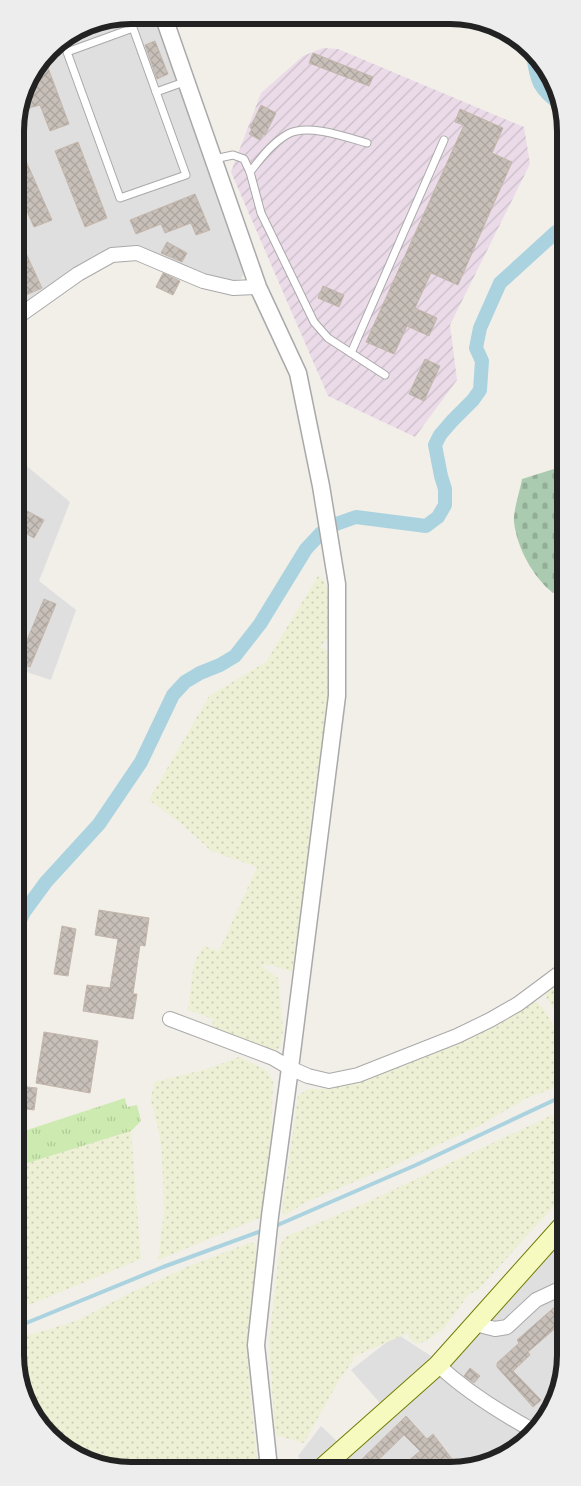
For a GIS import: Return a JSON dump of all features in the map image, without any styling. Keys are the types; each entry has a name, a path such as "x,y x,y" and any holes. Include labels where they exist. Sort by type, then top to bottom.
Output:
{"main road":[{"path":"329,1462 438,1364 557,1231"}],"street":[{"path":"166,24 258,287 298,373 337,584 337,696 270,1216 256,1345 268,1462"},
{"path":"24,312 78,274 112,255 137,253 203,281 232,288 258,287"},
{"path":"170,1019 273,1058 290,1068 329,1081 358,1075 457,1036 518,1004 557,975"},
{"path":"475,1324 495,1329 507,1327 536,1300 557,1290"},
{"path":"438,1364 458,1383 488,1405 529,1428"}],"lane":[{"path":"133,28 156,92 186,174 120,198 67,52 133,28"},
{"path":"156,92 187,81"},
{"path":"250,172 270,147 289,133 302,130 324,132 367,143"},
{"path":"351,353 444,140"},
{"path":"214,159 233,155 244,159 250,172 261,213 314,322 328,338 385,375"}],"shaded area":[{"path":"157,24 246,268 241,279 221,283 111,252 24,308 24,123 27,103 35,83 46,65 60,50 77,38 96,29 110,26"},
{"path":"323,48 338,49 524,127 530,164 450,325 457,380 415,437 328,396 231,172 261,93 303,56"},
{"path":"24,464 70,502 39,581 76,610 51,680 24,671"},
{"path":"557,1242 557,1363 555,1376 552,1390 543,1409 521,1436 498,1451 478,1459 464,1461 302,1462 298,1456 321,1426 340,1444 380,1403 351,1370 397,1334 448,1367"}],"green space":[{"path":"557,468 557,593 553,593 539,579 522,552 514,517 522,479"},
{"path":"318,576 324,581 331,599 331,634 320,647 332,653 325,725 311,817 307,872 292,972 272,965 260,965 278,978 283,1030 280,1047 269,1051 212,1028 213,1019 188,1010 194,963 203,946 219,951 257,867 211,851 182,824 149,800 209,696 266,662"},
{"path":"557,979 557,1015 544,993"},
{"path":"535,1001 543,1008 557,1032 557,1087 527,1098 477,1127 392,1166 304,1203 285,1216 282,1210 298,1096 308,1089 329,1089 341,1085 442,1047 505,1020 526,1004"},
{"path":"239,1057 266,1070 273,1082 271,1135 262,1217 158,1260 164,1211 162,1154 151,1101 154,1082 207,1069"},
{"path":"125,1098 127,1107 137,1105 141,1121 131,1131 24,1164 24,1131"},
{"path":"557,1113 557,1203 477,1291 469,1294 445,1327 427,1341 416,1344 409,1338 408,1333 353,1357 354,1359 338,1382 304,1443 275,1435 269,1341 280,1246 285,1237 365,1203"},
{"path":"131,1131 141,1259 24,1307 24,1164"},
{"path":"249,1243 253,1243 256,1246 257,1254 249,1322 248,1349 249,1384 257,1462 117,1461 103,1459 77,1448 55,1431 38,1409 27,1383 24,1337 76,1321 132,1292 189,1266"}],"building":[{"path":"155,41 168,74 157,79 145,45"},
{"path":"313,53 373,77 369,86 309,63"},
{"path":"47,64 69,124 50,131 40,105 26,109 35,83"},
{"path":"261,105 276,113 265,135 263,134 260,140 249,134"},
{"path":"460,109 503,128 492,153 512,162 458,285 431,273 415,308 437,318 429,336 407,326 394,354 366,342 464,125 455,122"},
{"path":"78,142 107,218 85,227 55,151"},
{"path":"24,156 52,220 34,227 24,205"},
{"path":"195,194 210,230 196,235 191,223 165,233 161,224 136,234 130,220"},
{"path":"167,242 187,253 182,262 161,253"},
{"path":"24,251 42,288 26,295 24,290"},
{"path":"163,273 180,281 173,295 156,287"},
{"path":"323,286 344,295 339,307 318,298"},
{"path":"425,359 440,366 424,401 409,394"},
{"path":"24,509 44,520 34,538 24,532"},
{"path":"44,599 56,604 30,667 24,665 24,648"},
{"path":"99,910 149,918 145,946 140,945 133,994 137,994 133,1019 83,1011 87,985 110,988 118,939 95,935"},
{"path":"62,926 76,929 68,976 54,974"},
{"path":"44,1032 98,1041 90,1093 36,1083"},
{"path":"24,1087 37,1088 34,1110 24,1109"},
{"path":"557,1305 557,1327 528,1352 530,1355 513,1371 541,1400 533,1407 497,1367 497,1363 519,1343 517,1340"},
{"path":"470,1368 480,1376 474,1383 464,1376"},
{"path":"406,1416 427,1439 433,1434 452,1459 448,1462 407,1462 420,1451 404,1435 376,1462 359,1462"}],"waterway":[{"path":"535,65 540,84 552,98"},
{"path":"24,912 46,882 99,824 141,762 173,695 185,682 235,656 260,624 306,549 321,533 336,524 356,517 426,526 438,517 445,505 445,489 435,445 440,435 480,390 482,361 476,348 480,328 500,283 557,231"},
{"path":"273,1227 416,1165 557,1099"},
{"path":"24,1324 163,1267 264,1230"}]}
